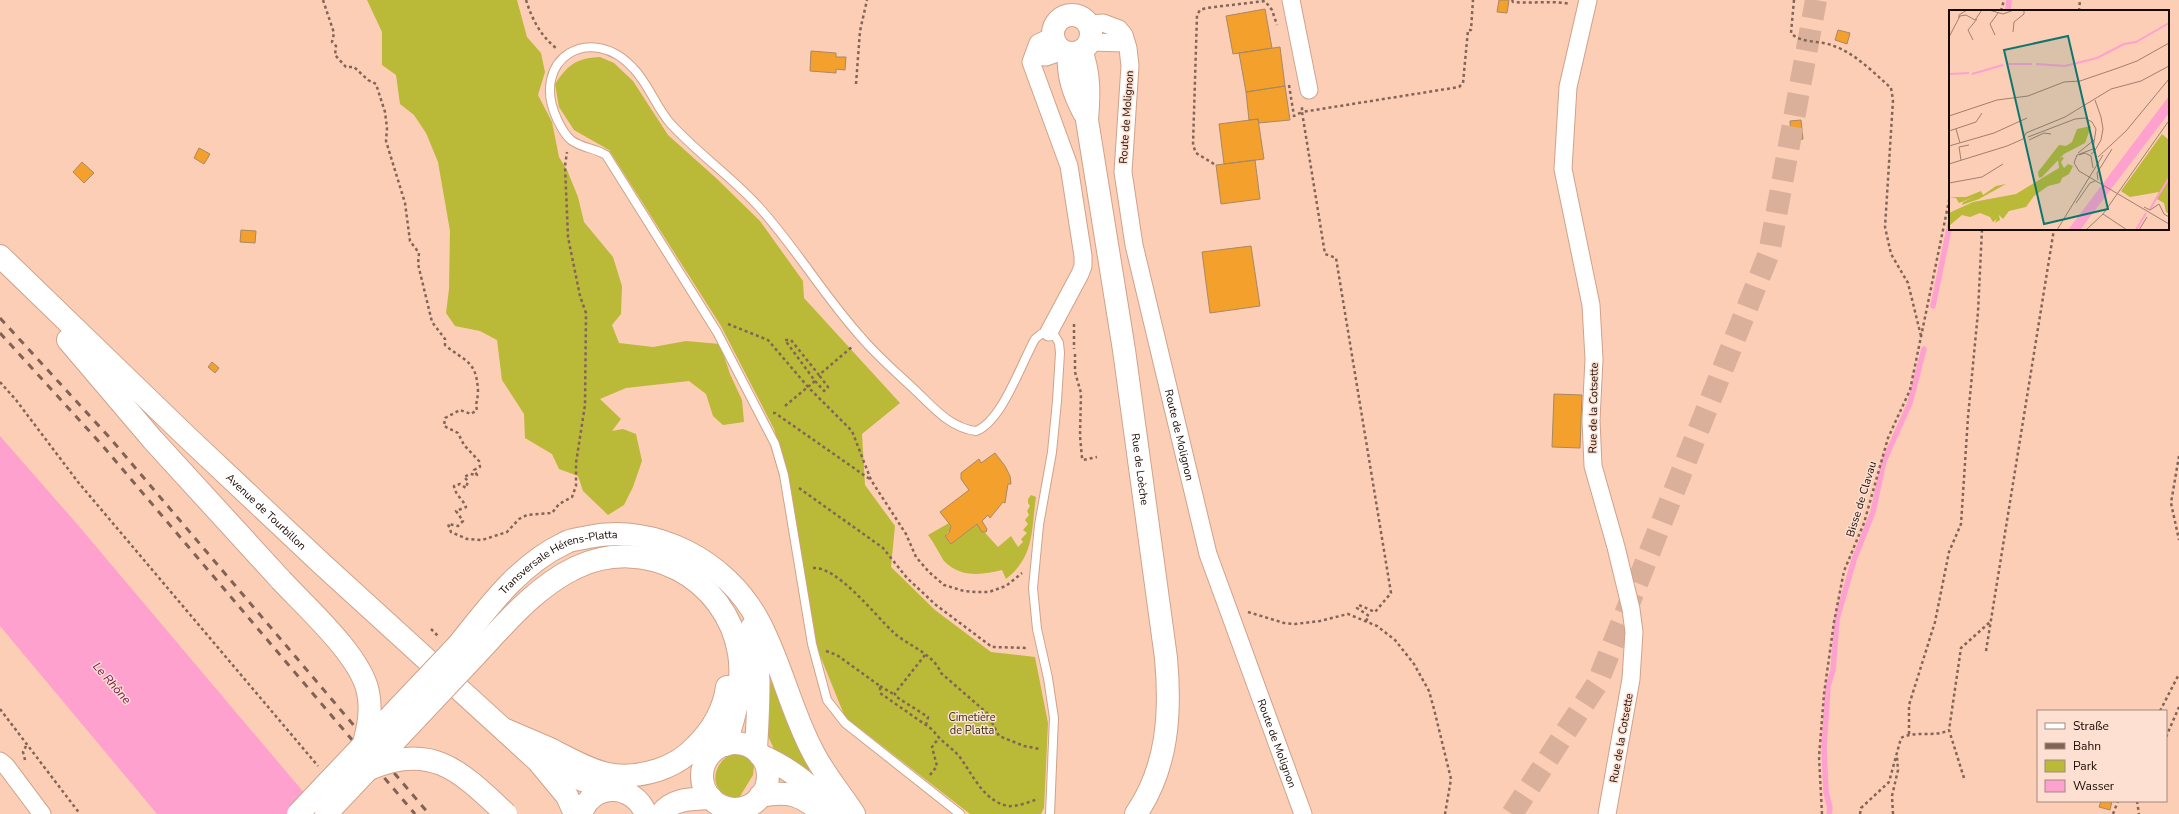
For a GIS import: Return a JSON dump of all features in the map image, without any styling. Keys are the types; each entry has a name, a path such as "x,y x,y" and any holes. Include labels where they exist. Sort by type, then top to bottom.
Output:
{"main road":[{"name":"Rue de Loèche","path":"1072,29 1086,65 1089,95 1088,120 1135,430 1169,689 1165,746 1159,768 1136,814"},
{"name":"Avenue de Tourbillon","path":"0,256 202,452 500,728 538,761 567,796 576,814"},
{"path":"0,260 153,440 336,640 361,671 368,692 370,706 369,724 363,747"},
{"name":"Transversale Hérens-Platta","path":"326,814 369,769 466,651 494,601 528,565 566,542 603,534 641,535 668,542 709,566 733,587 745,601 759,667 760,690 758,752"},
{"name":"Transversale Hérens-Platta","path":"298,814 363,747 466,651 513,616 542,588 576,568 612,557 642,558 666,564 684,571 699,582 724,610 730,622 736,642 740,667 736,711 725,745"},
{"path":"500,728 549,749 582,767 610,774 624,776 652,772 684,757 712,728 724,703 727,690 729,656 726,639 708,592"},
{"path":"745,601 758,620 814,754 854,814"},
{"path":"581,814 584,806 592,797 600,792 618,790 665,780 707,759 714,750 725,745 738,743 781,764 801,778 839,814"},
{"path":"757,804 766,788 768,773 758,752"},
{"path":"369,769 391,760 404,758 425,759 441,763 467,778 506,814"},
{"path":"707,759 703,779 705,789 716,805"},
{"name":"Avenue de Tourbillon","path":"538,761 582,780 618,790 640,801 657,814"},
{"path":"657,814 669,805 678,801 737,808 757,804 778,793 792,794 808,801 824,814"}],"street":[{"path":"1291,0 1309,90"},
{"name":"Rue de la Cotsette","path":"1587,4 1568,87 1563,169 1591,305 1594,359 1591,432 1593,466 1616,547 1631,609 1634,640 1625,716 1607,814"},
{"path":"1049,332 1080,274 1083,266 1083,256 1069,166 1032,69 1031,62 1038,43 1072,29"},
{"name":"Route de Molignon","path":"1072,29 1126,43 1130,56 1122,172 1134,245 1208,554 1303,814"},
{"path":"0,761 6,766 42,814"}],"lane":[{"path":"960,814 845,723 828,700 814,652 786,488 775,444 705,314 606,155 596,149 578,144 570,139 564,132 552,108 549,94 552,73 557,64 574,52 585,47 598,47 609,50 627,62 636,71 671,123 741,188 764,213 860,337 929,404 954,425 976,431 990,422 1035,339 1041,334 1049,332 1057,339 1060,353 1058,401 1035,563 1034,608 1053,702 1054,751 1050,814"}],"path":[{"path":"323,0 334,33 332,42 336,46 335,55 346,67 354,67 368,80 376,84 380,95 387,128 386,141 400,182 410,241 419,253 418,264 432,322 445,339 445,345 472,365 477,378 478,393 475,404 477,410 471,414 460,410 452,413 445,418 444,426 458,433 464,445 478,461 480,467 474,470 477,475 470,474 464,478 468,481 466,488 460,484 454,486 455,492 464,502 466,507 456,512 463,521 458,526 448,524 451,532 467,539 482,540 507,532 518,519 523,517 552,513 559,504 572,497 576,486 576,463 585,405 586,313 580,296 568,237 564,166 570,139"},
{"path":"526,0 536,26 547,41 559,50 574,52"},
{"path":"856,84 860,32 866,0"},
{"path":"1214,164 1196,153 1193,146 1197,15 1200,10 1206,8 1265,0 1272,10 1279,32"},
{"path":"1288,77 1292,114 1294,116 1302,112 1459,87 1463,83 1468,30 1471,30 1473,0"},
{"path":"1512,0 1513,2 1523,3 1537,0 1587,4"},
{"path":"1794,0 1791,33 1796,38 1834,45 1850,54 1891,88 1893,100 1884,227 1891,254 1908,283 1921,339"},
{"path":"2001,10 2004,0"},
{"path":"2079,10 2080,0"},
{"path":"1309,90 1302,103 1302,112 1325,254 1336,258 1391,593 1375,612 1359,605 1357,608 1369,616 1366,621"},
{"name":"Bisse de Clavau","path":"1822,814 1819,757 1824,694 1834,622 1844,571 1864,523 1888,438 1910,390 1949,201"},
{"path":"1909,734 1909,705 1935,622 1949,552 1961,524 1968,417 1978,312 1982,230"},
{"path":"1986,651 2054,230"},
{"path":"705,314 768,340 808,386 852,431 871,480 899,523 916,557 944,585 964,591 989,592 1006,586 1035,563"},
{"path":"1059,314 1070,318 1074,322 1075,372 1082,394 1080,436 1082,458 1083,460 1097,457"},
{"path":"786,339 791,340 818,375 828,387 824,391 814,381 786,344 786,339"},
{"path":"818,375 854,345"},
{"path":"785,406 814,381"},
{"path":"0,382 16,400 78,482 204,628 323,772"},
{"path":"761,418 775,413 871,480"},
{"path":"2179,456 2171,503 2179,540"},
{"path":"786,488 795,485 883,548 907,578 936,605 992,647 1042,648"},
{"path":"799,570 817,568 828,572 861,597 894,632 937,664 941,673 987,713 999,736 1024,746 1054,751"},
{"path":"1227,605 1284,623 1308,624 1348,614 1366,621 1388,634 1406,652 1429,691 1451,779 1445,814"},
{"path":"1964,778 1949,730 1961,648 1990,622"},
{"path":"814,652 825,650 837,655 928,718 926,725"},
{"path":"895,694 925,655"},
{"path":"2161,710 2179,674"},
{"path":"880,686 880,692 933,730 938,739 950,746 968,768 974,781 997,800 1008,806 1039,798 1050,798"},
{"path":"2167,739 2179,707"},
{"path":"0,709 80,814"},
{"path":"1860,814 1861,808 1889,782 1901,738 1909,734 1941,734 1949,730"},
{"path":"2167,735 2170,730"},
{"path":"937,766 932,747 938,739"},
{"path":"1893,814 1892,796 1898,770 1897,754"},
{"path":"2114,814 2118,802"},
{"path":"2137,802 2139,814"}],"green space":[{"path":"367,0 517,0 527,37 541,53 545,72 538,95 552,122 559,157 567,170 578,197 584,222 613,257 622,286 621,314 612,325 619,343 653,347 686,341 720,344 730,374 742,400 744,422 723,425 713,416 706,394 689,381 626,388 600,399 621,419 612,431 623,429 636,434 642,461 633,487 624,505 608,515 583,491 578,476 559,469 552,454 525,438 524,414 502,380 497,340 480,331 455,326 446,313 449,289 450,231 438,162 426,133 414,115 400,104 396,75 382,65 382,32"},
{"name":"Cimetière de Platta","path":"600,57 614,63 633,81 668,135 716,178 760,221 803,281 804,298 900,403 862,434 865,485 895,526 891,567 935,610 991,652 1035,657 1048,723 1044,808 1041,814 970,814 845,717 817,648 789,478 774,429 721,326 609,150 574,130 559,107 555,84 564,72 579,61"},
{"path":"1031,495 1036,497 1030,542 1022,561 1006,579 1002,570 972,574 957,570 944,561 928,535 949,523 951,529 945,536 951,544 977,524 998,547 1011,536 1018,547 1023,542 1021,539 1027,533 1023,530 1028,524 1025,520 1029,515 1027,511 1030,506 1028,499"},
{"path":"771,674 811,769 807,772 774,749 767,734"},
{"path":"733,753 745,756 754,765 753,775 739,798 729,796 722,792 717,786 715,780 719,765 725,758"}],"water":[{"name":"Le Rhône","path":"0,436 77,524 322,814 157,814 0,626"}],"building":[{"path":"1499,0 1509,0 1507,13 1497,12"},
{"path":"1265,9 1272,48 1233,54 1226,16"},
{"path":"1838,30 1850,33 1847,44 1835,40"},
{"path":"1280,47 1285,86 1246,92 1239,53"},
{"path":"811,51 836,53 836,57 846,57 845,70 836,69 836,73 810,71"},
{"path":"1285,86 1290,120 1259,123 1258,119 1249,120 1246,92"},
{"path":"1258,119 1264,159 1224,164 1219,124"},
{"path":"1801,120 1803,139 1791,141 1790,121"},
{"path":"199,148 210,154 204,164 194,158"},
{"path":"1255,160 1260,199 1221,204 1216,165"},
{"path":"82,162 94,173 84,183 73,172"},
{"path":"241,230 256,231 255,243 240,242"},
{"path":"1251,246 1260,306 1210,313 1202,252"},
{"path":"212,362 219,368 215,373 208,367"},
{"path":"1554,394 1582,395 1580,448 1552,447"},
{"path":"995,453 1005,466 1010,476 1011,484 1008,484 1005,503 1003,502 990,518 988,515 982,521 987,529 986,532 982,532 977,524 951,544 945,536 949,533 951,526 940,512 969,490 961,479 961,473 979,459 981,463"},
{"path":"2101,802 2112,802 2110,810 2099,807"}],"waterway":[{"path":"2008,10 2009,0"},
{"path":"1933,306 1949,229"},
{"path":"1829,814 1830,808 1826,792 1824,748 1828,686 1833,670 1837,619 1854,560 1873,512 1884,461 1910,403 1924,349"}],"tunnel":[{"path":"1512,814 1597,684 1769,253 1816,0"}],"railway":[{"path":"0,318 110,438 429,814"},
{"path":"0,333 102,445 415,814"}]}
